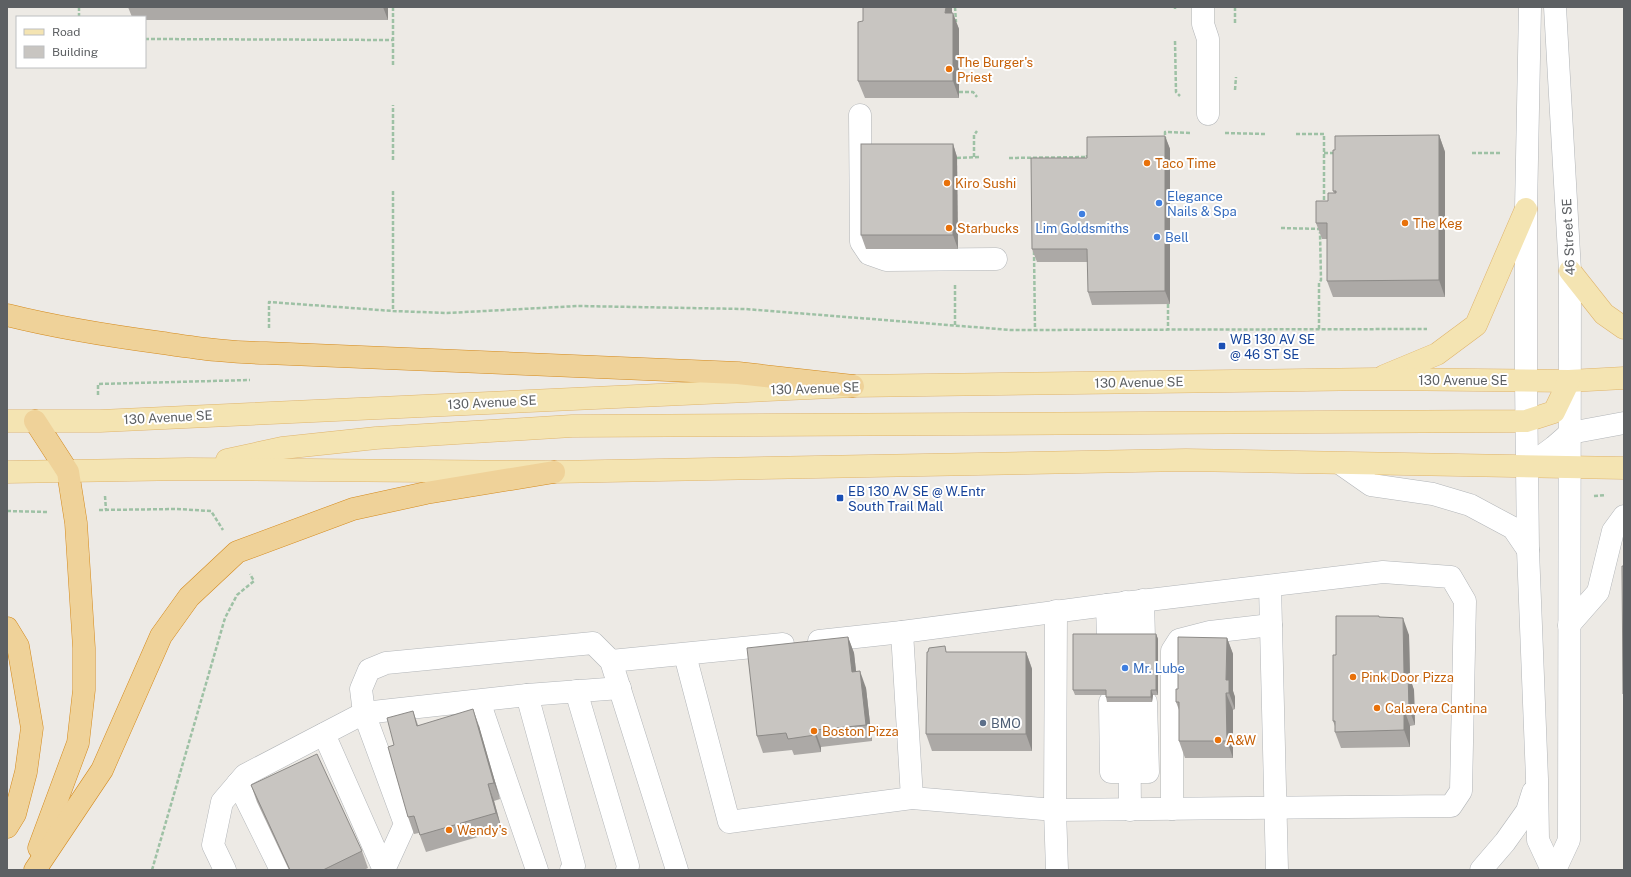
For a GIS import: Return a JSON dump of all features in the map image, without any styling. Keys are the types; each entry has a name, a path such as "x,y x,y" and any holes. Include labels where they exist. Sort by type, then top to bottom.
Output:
{"highway":[{"path":"7,315 75,331 237,353 738,373 853,386"},
{"path":"31,870 78,743 84,690 84,648 76,524 68,472 35,422"},
{"path":"35,870 102,770 161,636 189,597 237,552 353,509 426,493 554,472"},
{"path":"7,628 18,646 32,728 26,772 15,814 7,827"}],"main road":[{"path":"1375,379 1437,354 1476,325 1526,209"},
{"path":"1570,271 1604,314 1624,328"},
{"name":"130 Avenue SE","path":"7,422 100,421 853,386 1375,379 1569,381 1624,378"},
{"path":"188,469 282,448 376,438 572,426 1526,422 1554,412 1569,381"},
{"path":"7,472 188,469 554,472 1186,460 1624,468"}],"street":[{"path":"1204,7 1203,24 1208,38 1208,114"},
{"path":"1530,7 1526,209 1526,422 1528,466 1528,550 1538,840 1554,870"},
{"name":"46 Street SE","path":"1554,870 1569,840 1570,625 1570,271 1555,7"},
{"path":"860,115 861,242 869,254 886,260 996,259"},
{"path":"1528,466 1570,433 1624,423"},
{"path":"1341,464 1371,485 1433,494 1470,505 1513,528 1528,550"},
{"path":"1570,625 1598,592 1613,531 1624,516"},
{"path":"611,661 685,655 902,632 1126,602 1383,572 1450,577 1465,601 1461,790 1451,806 1055,810 912,798 729,822 685,655"},
{"path":"1270,586 1277,870"},
{"path":"1126,602 1126,639 1126,602"},
{"path":"1056,611 1055,810 1057,870"},
{"path":"1172,809 1172,650 1179,640 1204,634 1271,625"},
{"path":"902,632 912,798"},
{"path":"384,870 405,824 364,713 361,688 368,670 386,663 593,643 611,661 677,870"},
{"path":"225,870 213,845 222,802 245,775 364,713 576,691 620,688"},
{"path":"576,691 628,866 627,870"},
{"path":"527,696 574,866 571,870"},
{"path":"479,701 537,870"},
{"path":"1128,702 1130,810"},
{"path":"324,734 384,870"},
{"path":"1481,870 1505,842 1527,811 1537,779"},
{"path":"238,783 281,870"}],"path":[{"path":"393,7 393,67"},
{"path":"955,7 956,29"},
{"path":"1235,7 1235,24"},
{"path":"146,40 393,40"},
{"path":"1175,41 1176,92 1180,96"},
{"path":"959,92 973,92 977,97"},
{"path":"393,105 393,160"},
{"path":"1165,144 1165,132 1180,130 1192,133"},
{"path":"974,157 974,135 977,131"},
{"path":"1223,133 1265,134"},
{"path":"1296,134 1324,134 1324,210"},
{"path":"1324,153 1342,153"},
{"path":"1472,153 1503,153"},
{"path":"1009,158 1087,157 1087,154 1091,154"},
{"path":"956,156 980,157"},
{"path":"1032,157 1032,165"},
{"path":"393,191 393,311"},
{"path":"1281,228 1325,229"},
{"path":"1319,329 1319,283 1321,280 1320,229"},
{"path":"1034,244 1035,330"},
{"path":"955,282 955,325"},
{"path":"268,330 270,302 393,311 447,312 578,306 738,309 1011,330 1430,329"},
{"path":"1168,304 1168,330"},
{"path":"98,397 98,384 256,380"},
{"path":"105,495 106,510"},
{"path":"1592,496 1606,495"},
{"path":"97,510 212,510 225,534"},
{"path":"7,512 52,512"},
{"path":"152,870 225,618 237,595 254,581"}],"building":[{"path":"863,7 946,7 945,13 953,13 953,81 858,81 858,22 863,21"},
{"path":"1439,135 1439,280 1327,281 1327,223 1316,223 1316,201 1328,201 1328,193 1336,193 1336,191 1333,191 1333,150 1335,150 1335,136"},
{"path":"1165,136 1165,291 1088,292 1087,249 1032,249 1031,158 1087,158 1087,137"},
{"path":"861,144 953,144 953,235 861,235"},
{"path":"1622,566 1624,566 1624,694 1623,694"},
{"name":"Calavera Cantina","path":"1336,616 1379,616 1403,618 1404,673 1408,673 1409,709 1404,709 1404,730 1335,732 1335,721 1333,721 1333,655 1336,655"},
{"path":"1073,634 1156,634 1156,690 1151,690 1151,697 1106,697 1106,690 1073,690"},
{"path":"848,637 852,672 860,671 866,725 815,730 815,735 788,739 786,733 757,736 747,648"},
{"path":"1178,637 1227,638 1226,680 1229,680 1229,693 1226,693 1227,741 1179,741 1179,702 1176,702 1176,689 1178,689"},
{"path":"945,646 946,652 1026,652 1026,734 926,734 927,652 929,648"},
{"path":"473,709 494,783 488,784 496,813 420,835 414,816 408,817 388,747 394,745 387,718 413,711 417,726"},
{"path":"317,754 362,851 323,870 290,870 251,785"}],"place":[{"name":"The Burger's Priest","path":"949,69"},
{"name":"Taco Time","path":"1147,163"},
{"name":"Kiro Sushi","path":"947,183"},
{"name":"Elegance Nails & Spa","path":"1159,203"},
{"name":"Lim Goldsmiths","path":"1082,214"},
{"name":"The Keg","path":"1405,223"},
{"name":"Starbucks","path":"949,228"},
{"name":"Bell","path":"1157,237"},
{"name":"WB 130 AV SE @ 46 ST SE","path":"1222,346"},
{"name":"EB 130 AV SE @ W.Entr South Trail Mall","path":"840,498"},
{"name":"Mr. Lube","path":"1125,668"},
{"name":"Pink Door Pizza","path":"1353,677"},
{"name":"Calavera Cantina","path":"1377,708"},
{"name":"BMO","path":"983,723"},
{"name":"Boston Pizza","path":"814,731"},
{"name":"A&W","path":"1218,740"},
{"name":"Wendy's","path":"449,830"}]}
